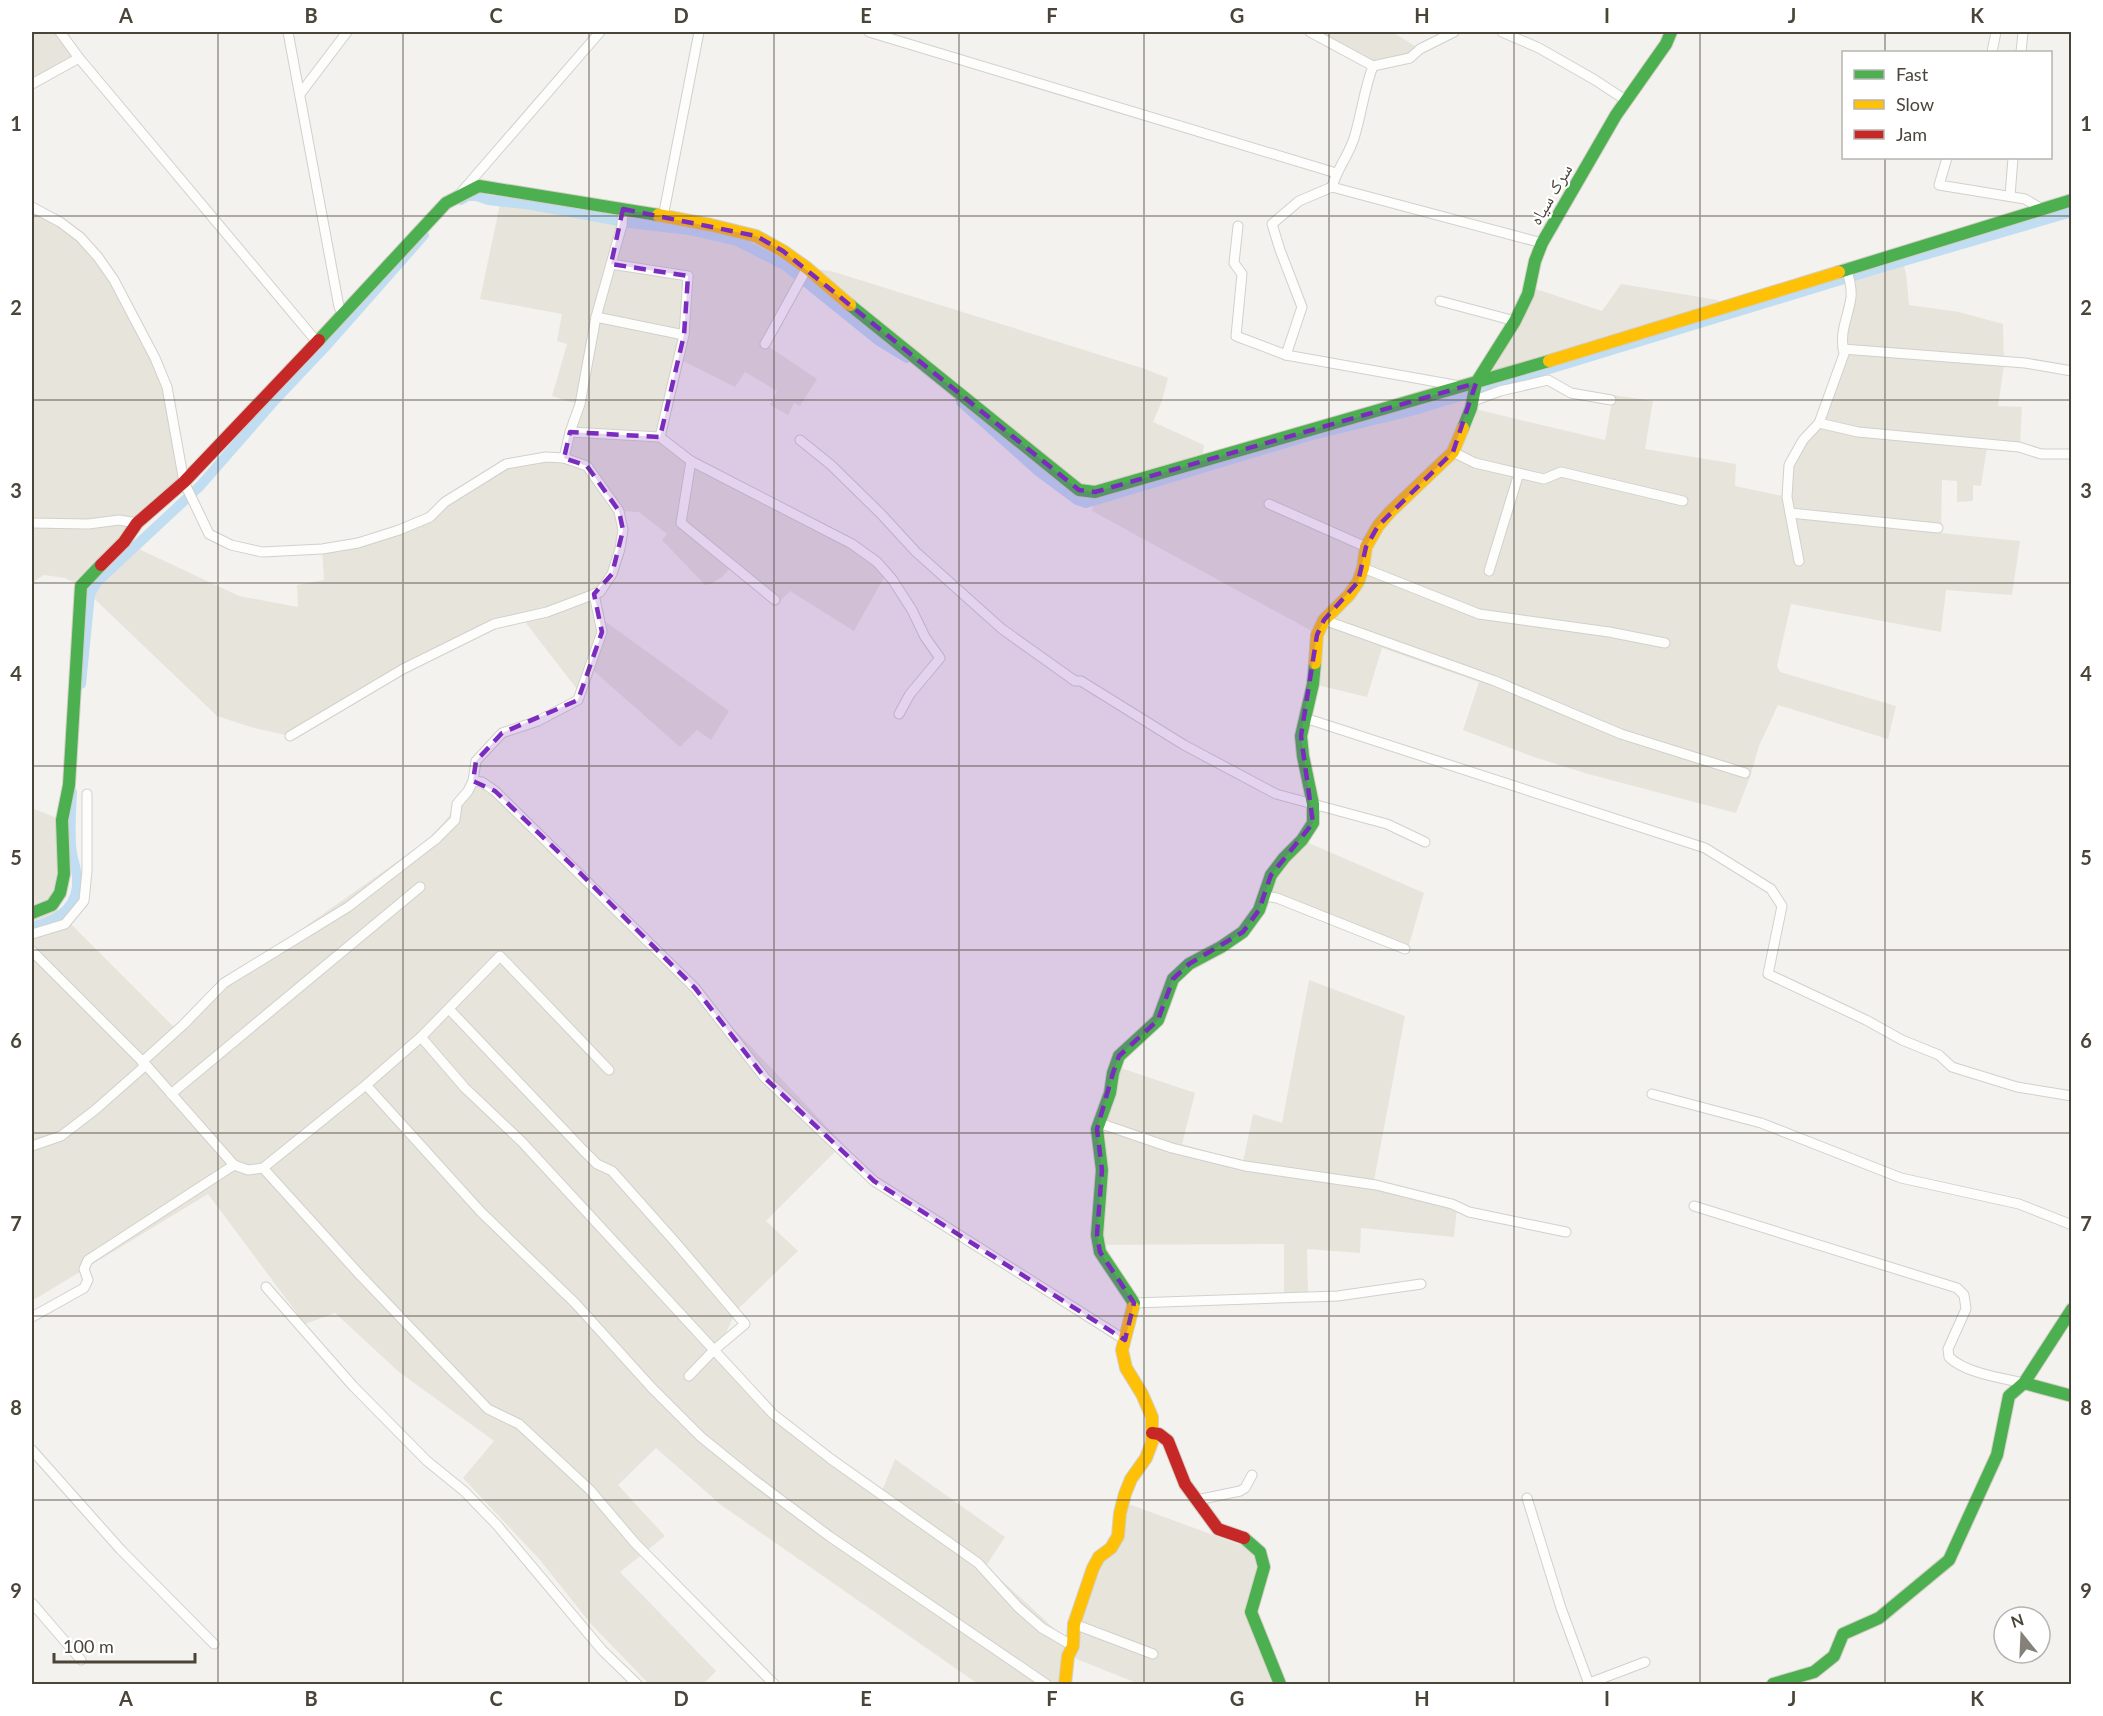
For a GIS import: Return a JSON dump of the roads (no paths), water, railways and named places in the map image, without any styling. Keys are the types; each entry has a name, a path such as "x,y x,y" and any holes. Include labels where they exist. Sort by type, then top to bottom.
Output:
{"street":[{"path":"60,32 79,58 317,342"},
{"path":"288,32 339,307 343,313"},
{"path":"300,94 346,32"},
{"path":"458,196 600,32"},
{"path":"663,217 699,32"},
{"path":"869,32 1336,173"},
{"path":"1310,32 1373,66 1410,58 1420,49 1450,33"},
{"path":"1502,32 1539,48 1627,101"},
{"name":"سرک سیاه","path":"1453,452 1472,391 1515,321 1528,294 1535,261 1542,243 1579,182 1593,153 1666,44 1671,32"},
{"path":"1992,51 1996,32"},
{"path":"2021,51 2023,32"},
{"path":"32,84 79,58"},
{"path":"1332,187 1336,173 1350,150 1364,89 1373,66"},
{"path":"1947,159 1939,185 2025,199 2042,209"},
{"path":"2010,196 2013,159"},
{"path":"32,914 52,905 60,893 64,874 63,820 69,785 81,586 124,542 137,524 188,491 317,342 446,203 479,186 623,216 663,217 756,236 783,251 803,274 866,320 1079,490 1095,492 1294,433 1472,391 2072,200"},
{"path":"1286,355 1302,308 1272,224 1299,201 1332,187 1542,243"},
{"path":"32,207 60,222 80,237 114,280 155,358 167,387 188,491 209,534 231,545 262,552 322,549 358,543 430,517 445,502 506,464 546,457 564,458 587,466 619,511 623,530 620,549 612,574 600,592 547,612 494,624 462,638 290,736"},
{"path":"564,458 580,405 596,317 623,216"},
{"path":"1238,226 1234,263 1242,274 1236,336 1286,355 1472,391 1500,392 1548,380 1571,393 1611,400"},
{"path":"611,264 688,276 684,334 660,437"},
{"path":"1798,561 1787,497 1789,465 1803,440 1819,423 1844,354 1844,321 1852,296 1848,273"},
{"path":"765,344 803,274"},
{"path":"1440,301 1515,321"},
{"path":"596,317 684,334"},
{"path":"1843,349 2025,363 2072,371"},
{"path":"1819,423 1858,432 2019,447 2041,454 2072,454"},
{"path":"570,432 660,437 691,461 852,544 877,562 892,579 939,658 910,694 899,714"},
{"path":"800,441 831,465 916,552 1002,629 1076,681 1081,681 1184,745 1276,794 1387,824 1425,842"},
{"path":"1065,1684 1068,1656 1073,1646 1074,1624 1093,1568 1099,1557 1111,1548 1118,1536 1120,1513 1125,1494 1131,1479 1146,1458 1152,1442 1152,1417 1142,1394 1126,1368 1122,1350 1134,1303 1100,1252 1097,1234 1102,1170 1097,1129 1110,1093 1113,1073 1119,1056 1158,1020 1173,979 1189,964 1243,932 1259,910 1271,875 1302,840 1313,823 1313,804 1301,736 1313,684 1317,634 1324,620 1349,595 1358,582 1366,548 1390,512 1453,452 1475,463 1544,479 1561,472 1683,501"},
{"path":"691,461 681,523 775,600"},
{"path":"1489,571 1519,473"},
{"path":"1269,504 1366,548"},
{"path":"1790,513 1938,528"},
{"path":"32,523 88,524 120,520 137,524"},
{"path":"1363,568 1479,614 1609,632 1665,643"},
{"path":"32,1146 61,1136 95,1110 144,1064 224,982 348,907 436,839 455,820 457,804 473,781 476,761 502,734 538,721 578,700 602,632 594,594"},
{"path":"1324,620 1495,681 1621,734 1745,773"},
{"path":"1305,718 1705,848 1771,889 1782,906 1768,974 1866,1020 1902,1040 1939,1055 1952,1067 2017,1087 2072,1096"},
{"path":"473,781 482,782 495,791 594,887 694,987 765,1078 874,1181 1125,1340"},
{"path":"32,934 65,924 84,901 87,871 87,794"},
{"path":"171,1094 420,887"},
{"path":"1264,896 1277,898 1405,949"},
{"path":"32,951 144,1064 234,1165 248,1170 263,1168 366,1085 421,1037 500,956 609,1070"},
{"path":"449,1009 583,1150 597,1164 612,1172 745,1324 688,1376"},
{"path":"421,1037 465,1088 522,1142 773,1414 831,1459 978,1563 1018,1607 1042,1628 1073,1646"},
{"path":"366,1085 481,1212 575,1303 652,1388 701,1437 829,1536 1046,1684"},
{"path":"1652,1094 1761,1123 1901,1178 2019,1204 2072,1225"},
{"path":"1099,1123 1173,1148 1245,1166 1376,1185 1452,1204 1469,1212 1566,1232"},
{"path":"32,1317 84,1288 88,1280 84,1269 88,1260 234,1165"},
{"path":"263,1168 360,1275 488,1409 519,1424 590,1490 635,1543 774,1684"},
{"path":"1694,1206 1957,1288 1964,1295 1966,1309 1948,1349 1949,1357 1953,1361 1986,1375 2072,1395"},
{"path":"1134,1303 1338,1296 1421,1284"},
{"path":"266,1287 361,1394 427,1461 464,1491 497,1525 602,1650 637,1684"},
{"path":"1773,1684 1814,1672 1834,1656 1843,1634 1879,1618 1949,1560 1997,1455 2009,1396 2024,1383 2072,1310"},
{"path":"1152,1432 1159,1434 1168,1442 1185,1484 1218,1529 1245,1539 1260,1552 1264,1567 1251,1612 1280,1684"},
{"path":"32,1450 121,1550 214,1644"},
{"path":"1197,1500 1240,1491 1245,1488 1252,1475"},
{"path":"1527,1498 1561,1608 1588,1684 1645,1662"},
{"path":"32,1603 81,1660"},
{"path":"1074,1624 1153,1654"}],"waterway":[{"path":"461,200 468,196 477,196 488,200 532,205 630,223 689,230 737,241 786,266 879,341 907,358"},
{"path":"961,402 1038,471 1077,500 1086,503 1309,436 1415,410 2072,212"},
{"path":"81,684 90,594 98,581 200,486 424,235"},
{"path":"32,927 58,917 71,905 75,897 77,877 71,848 72,792"}]}
